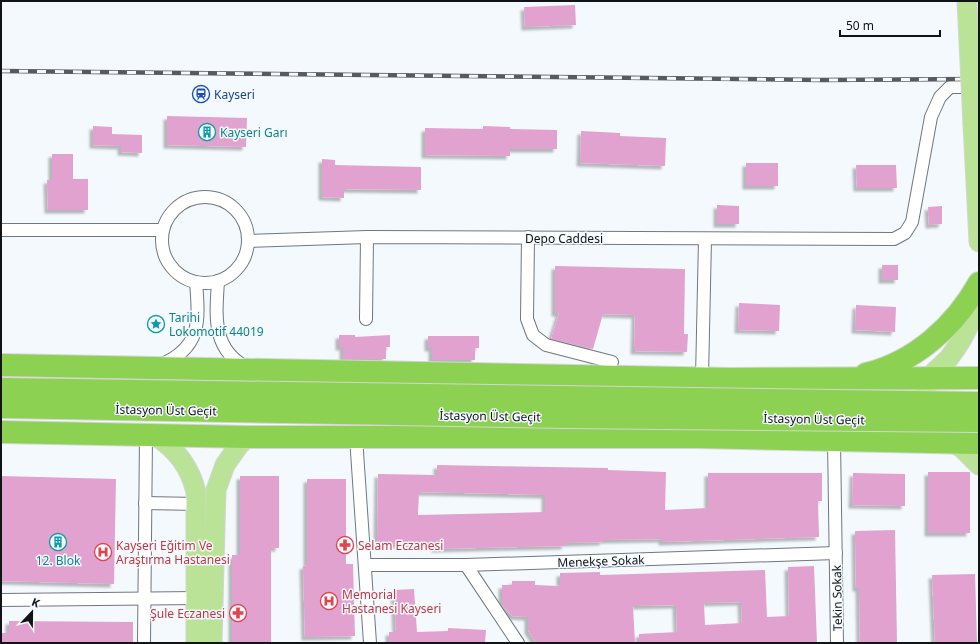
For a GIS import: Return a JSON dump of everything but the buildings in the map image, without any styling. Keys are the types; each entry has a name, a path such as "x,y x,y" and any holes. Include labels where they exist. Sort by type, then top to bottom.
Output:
{"highway":[{"path":"832,379 857,376 887,367 920,350 948,326 961,312 979,284"},
{"path":"1,365 702,378 979,378"},
{"path":"79,434 88,432 100,423 105,417 109,403 109,395 104,381 92,370 83,367"},
{"path":"149,368 142,371 130,381 124,395 124,402 127,416 136,428 151,436"},
{"path":"248,437 255,435 268,427 275,414 277,406 271,384 252,370"},
{"path":"314,372 300,377 295,382 291,389 288,404 292,418 296,424 306,433 321,437"},
{"name":"İstasyon Üst Geçit","path":"1,390 979,403"},
{"name":"İstasyon Üst Geçit","path":"1,407 558,417 979,421"},
{"path":"1,432 248,437 591,436 979,443"}],"main road":[{"path":"967,1 979,242"},
{"path":"979,291 973,313 959,343 940,368 928,379 925,403 930,419 939,433 971,455 979,465"},
{"path":"151,436 175,450 189,470 196,492 198,504 196,643"},
{"path":"212,643 216,490 225,465 239,445 248,437"}],"street":[{"name":"Depo Caddesi","path":"248,241 367,237 894,239 900,237 909,228 912,222 931,117 940,97 950,87 979,87"},
{"path":"211,197 228,203 241,215 245,223 248,241 247,250 240,266 233,273 218,281 196,282 180,275 169,262 163,246 163,230 171,213 177,207 193,198 211,197"},
{"path":"1,230 163,230"},
{"path":"366,319 367,237"},
{"path":"528,238 527,319 533,335 546,345 612,362"},
{"path":"702,378 706,239"},
{"path":"218,281 216,324 218,333 231,356 252,370"},
{"path":"149,368 172,359 184,349 193,337 199,317 196,282"},
{"path":"144,643 145,503 151,436"},
{"path":"356,437 370,643"},
{"name":"Tekin Sokak","path":"834,440 837,643"},
{"path":"145,503 198,504"},
{"name":"Menekşe Sokak","path":"365,565 466,565 836,553"},
{"path":"466,565 518,643"},
{"path":"1,600 197,598"}],"railway":[{"path":"1,71 822,80 979,79"}],"place":[{"name":"Kayseri","path":"201,94"},
{"name":"Kayseri Garı","path":"207,132"},
{"name":"Tarihi Lokomotif 44019","path":"156,324"},
{"name":"12. Blok","path":"58,542"},
{"name":"Selam Eczanesi","path":"345,545"},
{"name":"Kayseri Eğitim Ve Araştırma Hastanesi","path":"103,552"},
{"name":"Memorial Hastanesi Kayseri","path":"329,601"},
{"name":"Şule Eczanesi","path":"238,613"}]}
